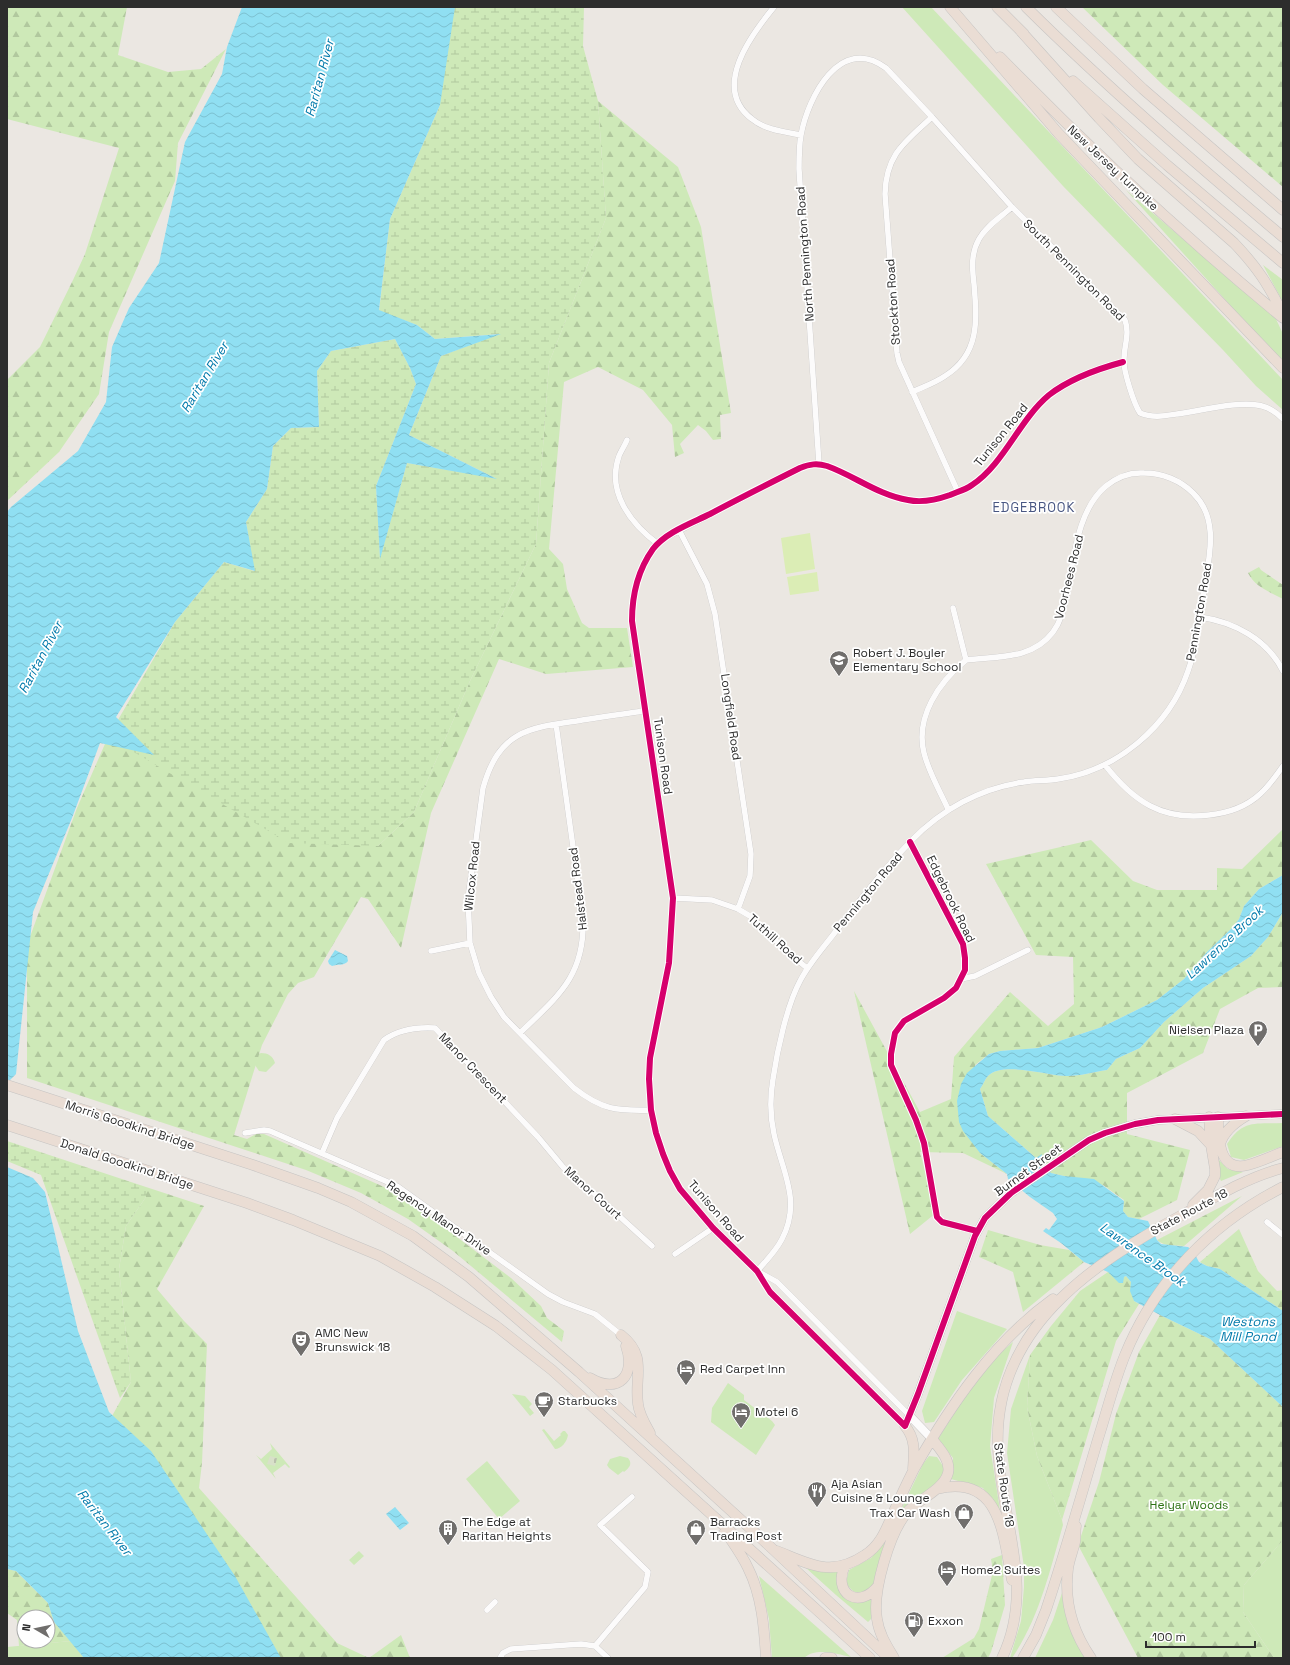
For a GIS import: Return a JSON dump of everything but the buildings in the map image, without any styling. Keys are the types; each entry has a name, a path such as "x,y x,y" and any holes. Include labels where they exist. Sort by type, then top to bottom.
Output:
{"highway":[{"path":"950,7 1059,134 1283,368"},
{"name":"New Jersey Turnpike","path":"954,7 999,56 1094,151 1190,240 1283,318"},
{"path":"997,7 1115,120 1213,205 1283,263"},
{"path":"1026,7 1174,144 1283,237"},
{"path":"1056,7 1171,114 1283,210"},
{"path":"1020,29 1120,141 1158,177 1234,243 1260,272 1283,314"},
{"name":"Morris Goodkind Bridge","path":"7,1085 253,1165 318,1188 351,1202 413,1236 469,1277 579,1372"},
{"path":"1215,1145 1227,1130 1246,1116"},
{"path":"1188,1212 1208,1190 1214,1180 1214,1117"},
{"path":"1175,1119 1198,1131 1215,1145 1231,1164 1240,1166 1251,1164 1283,1152"},
{"name":"Donald Goodkind Bridge","path":"7,1125 247,1203 325,1232 380,1256 435,1287 496,1326 552,1370 718,1521"},
{"path":"1270,1172 1283,1165"},
{"name":"State Route 18","path":"1002,1658 1010,1639 1016,1604 1017,1585 1016,1560 1001,1476 998,1449 998,1422 1001,1404 1012,1367 1027,1339 1045,1314 1076,1283 1116,1253 1172,1220 1270,1172 1283,1168"},
{"name":"State Route 18","path":"1023,1658 1036,1635 1046,1610 1116,1381 1130,1342 1147,1310 1169,1278 1209,1236 1251,1204 1283,1187"},
{"path":"772,1548 816,1567 830,1568 845,1565 865,1556 878,1544 884,1534 913,1471 964,1390 1002,1344 1034,1312 1076,1283"},
{"path":"579,1372 595,1381 606,1384 618,1384 622,1381 626,1377 630,1364 628,1351 621,1335"},
{"path":"621,1335 632,1346 637,1357 639,1368 638,1405 641,1416 652,1438"},
{"path":"579,1372 772,1548 889,1658"},
{"path":"905,1426 910,1432 913,1442 913,1471"},
{"path":"894,1658 883,1639 878,1626 876,1607 878,1586 899,1524 913,1506 937,1489 946,1479 948,1466 944,1455 932,1439"},
{"path":"937,1489 954,1486 966,1486 980,1493 992,1505 1001,1529 1016,1604"},
{"path":"1076,1512 1075,1541 1068,1568 1068,1595 1070,1614 1076,1631 1091,1658"},
{"path":"718,1521 744,1560 756,1587 763,1617 766,1658"},
{"path":"718,1521 739,1538 870,1658"},
{"path":"845,1565 840,1582 844,1590 851,1596 860,1598 866,1596 878,1586"},
{"path":"825,1658 832,1658"}],"street":[{"path":"774,7 753,34 739,61 734,76 734,88 744,111 752,119 776,130 801,135"},
{"name":"South Pennington Road","path":"848,60 859,58 868,59 878,62 886,68 1012,207 1125,320 1128,328 1128,338 1124,351 1124,362 1137,409 1140,413 1146,416 1164,416 1252,404 1273,410 1283,419"},
{"name":"North Pennington Road","path":"819,464 799,169 801,135 807,113 830,72 848,60"},
{"name":"Stockton Road","path":"932,117 901,146 893,158 885,181 885,194 897,353 899,362 958,492"},
{"path":"912,392 944,377 953,370 968,351 976,326 972,269 975,250 979,239 985,230 1012,207"},
{"name":"Tunison Road","path":"905,1426 770,1292 756,1271 713,1228 680,1189 670,1171 656,1133 651,1110 649,1079 650,1058 670,963 672,898 633,632 632,610 638,578 644,564 658,544 678,530 800,468 809,465 819,464 833,468 882,493 919,502 932,500 958,492 972,485 985,474 1033,411 1049,396 1066,384 1083,375 1103,367 1124,362"},
{"path":"627,440 619,457 617,469 618,492 621,504 626,512 658,544"},
{"name":"Voorhees Road","path":"966,660 1022,654 1033,649 1045,640 1054,631 1062,615 1082,523 1093,501 1106,486 1125,475 1135,472 1156,474"},
{"name":"Pennington Road","path":"756,1271 781,1242 791,1212 789,1185 775,1138 771,1118 772,1080 787,1016 793,998 807,968 852,911 910,842 948,809 992,789 1026,782 1059,779 1105,765 1129,751 1144,737 1161,719 1172,704 1181,687 1188,670 1200,617 1211,545 1211,532 1208,516 1203,505 1193,493 1170,477 1156,474"},
{"name":"Longfield Road","path":"678,530 707,584 715,614 751,854 750,876 738,909"},
{"path":"948,809 926,759 922,740 922,728 930,704 936,692 966,660 953,608"},
{"path":"1200,617 1218,620 1233,625 1247,633 1271,652 1283,671"},
{"name":"Wilcox Road","path":"645,711 539,726 522,732 510,741 497,755 488,770 483,788 468,899 470,943 479,973 491,997 504,1017 574,1088 595,1102 614,1109 651,1110"},
{"name":"Halstead Road","path":"520,1033 559,994 569,981 581,950 584,934 556,724"},
{"path":"1105,765 1123,786 1146,804 1172,815 1198,816 1231,811 1247,804 1271,783 1283,766"},
{"name":"Edgebrook Road","path":"910,842 964,944 965,970 962,979"},
{"name":"Tuthill Road","path":"672,898 712,900 738,909 750,916 807,968"},
{"path":"431,951 470,943"},
{"path":"977,1231 942,1222 938,1217 924,1143 916,1120 891,1065 891,1054 895,1033 904,1021 944,998 956,988 962,979 975,976 1028,950"},
{"name":"Manor Crescent","path":"322,1153 337,1118 384,1040 401,1032 426,1027 435,1028 538,1137"},
{"name":"Burnet Street","path":"905,1426 977,1231 990,1212 1017,1189 1089,1140 1135,1124 1175,1119 1283,1114"},
{"name":"Regency Manor Drive","path":"245,1133 264,1130 270,1131 397,1186 548,1294 563,1302 595,1314 621,1335"},
{"name":"Manor Court","path":"538,1137 573,1177 652,1246"},
{"path":"1267,1222 1283,1235"},
{"path":"675,1254 713,1228"},
{"name":"Tunison Road","path":"756,1271 777,1282 932,1439"},
{"path":"841,1363 849,1355"},
{"path":"596,1646 645,1588 648,1572 600,1525 632,1497"},
{"path":"487,1610 495,1602"},
{"path":"500,1658 503,1653 511,1649 581,1644 596,1646 608,1658"}],"green space":[{"path":"7,7 127,7 118,55 168,72 201,69 226,49 178,143 175,181 109,332 99,394 59,452 7,501 7,380 40,347 73,280 85,254 119,148 7,119"},
{"path":"436,7 584,7 583,46 598,101 606,218 549,363 536,544 470,681 414,812 378,846 289,843 108,737 175,622 224,562 254,571 246,522 267,489 273,446 291,428 319,427 317,371 331,351 395,339 410,368 416,384 376,486 380,557 407,463 495,478 409,435 441,356 499,334 435,339 417,325 379,311 390,219 440,105"},
{"path":"902,7 931,7 1283,380 1283,410 1256,386 1223,350 1063,186"},
{"path":"1082,7 1283,7 1283,187 1163,85"},
{"path":"598,101 678,167 701,227 731,413 720,415 721,439 713,440 706,431 698,425 680,444 684,453 675,457 672,425 643,390 598,367 564,382 549,549 563,564 567,589 582,623 589,628 627,628 633,667 546,674 499,659 431,813 401,948 368,899 361,897 314,977 298,983 288,994 262,1045 234,1135 247,1139 256,1134 264,1134 400,1194 511,1278 541,1306 547,1318 564,1331 562,1342 453,1251 408,1219 361,1193 306,1170 27,1078 27,945 77,808 108,737 378,846 414,812 470,681 536,544 549,363 606,218"},
{"path":"1126,190 1276,319 1283,334 1283,360 1267,346"},
{"path":"1263,265 1283,280 1283,302"},
{"path":"810,533 815,569 786,574 781,538"},
{"path":"1259,567 1283,585 1283,599 1263,589 1251,578 1248,573"},
{"path":"817,572 819,591 790,595 787,577"},
{"path":"1283,829 1283,875 1259,889 1244,906 1239,919 1232,928 1207,952 1184,979 1157,1000 1102,1027 1038,1048 1000,1051 989,1054 975,1065 980,1153 1007,1174 963,1153 920,1152 936,1213 910,1234 854,991 920,1112 951,1099 954,1057 1010,992 1048,1026 1074,1004 1073,957 1036,955 986,864 1091,840 1133,881 1157,890 1217,890 1217,868 1242,869"},
{"path":"1283,912 1283,987 1258,988 1220,1009 1203,1053 1127,1093 1127,1134 1190,1150 1177,1200 1139,1219 1128,1217 1123,1211 1124,1200 1103,1185 1051,1173 1041,1163 1041,1155 1036,1158 988,1116 980,1089 988,1076 995,1072 1015,1069 1067,1076 1082,1075 1107,1070 1116,1059 1140,1048 1164,1022 1203,988 1251,956 1268,937"},
{"path":"259,1054 270,1055 275,1063 266,1072 259,1071 255,1065"},
{"path":"1283,1123 1283,1146 1244,1160 1231,1157 1227,1144 1239,1130 1251,1124"},
{"path":"7,1141 146,1187 146,1197 126,1226 119,1269 131,1382 120,1398 41,1175 7,1161"},
{"path":"1219,1160 1228,1169 1243,1172 1221,1181"},
{"path":"146,1187 204,1206 157,1289 184,1321 207,1344 202,1463 199,1488 337,1643 369,1658 266,1658 112,1416 131,1382 119,1269 126,1226 146,1197"},
{"path":"1242,1196 1184,1246 1166,1245 1157,1240"},
{"path":"1239,1229 1258,1271 1277,1291 1283,1290 1283,1311 1220,1269 1207,1266 1200,1262"},
{"path":"988,1230 1040,1245 1069,1250 1084,1262 1023,1312 1013,1272 979,1257"},
{"path":"1108,1272 1123,1279 1126,1276 1131,1282 1134,1301 1139,1304 1116,1341 1062,1520 1037,1456 1027,1407 1030,1355 1051,1326 1080,1291"},
{"path":"957,1311 1007,1329 962,1380 934,1422 925,1423 922,1411"},
{"name":"Helyar Woods","path":"1160,1315 1210,1339 1283,1407 1283,1540 1244,1585 1243,1612 1274,1658 1138,1658 1078,1545 1099,1482 1116,1414 1139,1352"},
{"path":"1013,1342 994,1398 990,1446 1001,1517 983,1488 951,1479 953,1458 938,1439 981,1375 1001,1352"},
{"path":"1030,1355 1027,1407 1037,1456 1063,1525 1037,1611 1021,1643 1012,1658 1010,1658 1021,1621 1024,1567 1007,1453 1011,1409"},
{"path":"728,1383 744,1395 744,1400 772,1421 775,1425 756,1455 711,1422 712,1408"},
{"path":"512,1394 525,1396 532,1404 529,1407 534,1413 530,1416"},
{"path":"544,1429 554,1441 563,1431 565,1431 568,1435 563,1445 555,1449 542,1430"},
{"path":"270,1443 290,1467 289,1468 285,1464 273,1473 276,1479 256,1455 261,1459 272,1449"},
{"path":"270,1456 277,1458 275,1466 267,1464"},
{"path":"620,1456 628,1458 630,1464 624,1472 623,1471 618,1475 607,1465 610,1459"},
{"path":"929,1456 937,1457 943,1466 943,1477 899,1514 923,1464"},
{"path":"487,1461 520,1501 499,1519 466,1479"},
{"path":"887,1539 874,1585 862,1593 855,1592 846,1582 849,1570 871,1558"},
{"path":"1283,1540 1283,1658 1274,1658 1243,1612 1244,1585"},
{"path":"359,1551 364,1556 354,1565 349,1560"},
{"path":"1002,1555 1005,1605 988,1658 942,1658 974,1638 979,1629 993,1571 991,1559"},
{"path":"806,1568 838,1571 837,1584 842,1594 872,1598 871,1619 868,1622"},
{"path":"7,1569 16,1571 48,1603 50,1609 16,1609 16,1619 7,1613"},
{"path":"759,1576 851,1657 820,1652 804,1658 772,1658 769,1619"},
{"path":"1063,1590 1071,1629 1085,1658 1035,1658 1053,1620"},
{"path":"56,1624 71,1641 56,1642"},
{"path":"401,1635 410,1658 369,1658"},
{"path":"71,1641 84,1658 7,1658 7,1647 16,1646 16,1649 56,1649 56,1642"}],"water":[{"name":"Raritan River","path":"242,7 455,7 440,105 390,219 379,310 417,325 435,339 501,334 441,356 409,435 497,479 407,463 380,559 376,486 416,384 410,368 395,339 331,351 317,371 319,427 291,428 273,446 267,489 246,522 255,571 224,562 175,622 116,717 154,755 100,743 72,818 33,912 16,1074 7,1083 7,512 78,451 106,402 112,347 129,308 159,263 185,142 222,74 227,47"},
{"path":"1283,875 1283,912 1268,937 1251,956 1203,988 1164,1022 1140,1048 1116,1059 1107,1070 1082,1075 1067,1076 1026,1070 1004,1070 995,1072 988,1076 980,1089 988,1116 1036,1158 1042,1154 1041,1163 1051,1173 1094,1179 1124,1201 1123,1211 1128,1217 1148,1221 1157,1240 1161,1244 1188,1247 1193,1251 1199,1262 1207,1266 1220,1269 1283,1311 1283,1407 1210,1339 1134,1301 1130,1291 1131,1282 1126,1276 1124,1277 1123,1283 1119,1283 1108,1272 1084,1262 1061,1243 1043,1231 1046,1228 1049,1230 1057,1219 1053,1213 1008,1179 1007,1174 980,1153 963,1131 959,1122 957,1101 961,1084 967,1073 989,1054 1000,1051 1038,1048 1102,1027 1157,1000 1184,979 1207,952 1232,928 1239,919 1244,906 1259,889"},
{"path":"335,950 347,956 347,963 332,966 329,964 328,961"},
{"name":"Raritan River","path":"7,1167 33,1178 45,1192 78,1331 109,1412 151,1451 235,1576 281,1658 84,1658 56,1624 56,1609 50,1609 48,1603 16,1571 7,1569"},
{"path":"395,1507 409,1523 400,1530 386,1514"}],"cycle path":[{"path":"1123,362 1084,375 1057,389 1049,395 1038,405 993,466 972,485 961,491 934,500 908,500 897,498 877,490 827,466 820,464 810,465 800,468 680,528 658,543 653,549 643,565 637,583 633,602 632,621 673,898 669,963 650,1058 649,1079 651,1110 656,1133 663,1154 680,1189 713,1228 757,1271 770,1292 905,1426 975,1236 985,1218 1011,1193 1089,1140 1105,1133 1135,1124 1158,1120 1283,1114"},
{"path":"910,842 963,944 965,970 956,988 944,998 904,1021 895,1033 891,1054 891,1065 916,1120 924,1143 937,1217 942,1222 977,1231"}],"place":[{"name":"Robert J. Boyler Elementary School","path":"839,677"},
{"name":"Nielsen Plaza","path":"1258,1047"},
{"name":"AMC New Brunswick 18","path":"301,1357"},
{"name":"Red Carpet Inn","path":"686,1386"},
{"name":"Starbucks","path":"544,1418"},
{"name":"Motel 6","path":"741,1429"},
{"name":"Aja Asian Cuisine & Lounge","path":"817,1508"},
{"name":"Trax Car Wash","path":"964,1530"},
{"name":"The Edge at Raritan Heights","path":"448,1546"},
{"name":"Barracks Trading Post","path":"696,1546"},
{"name":"Home2 Suites","path":"947,1587"},
{"name":"Exxon","path":"914,1638"}],"district":[{"name":"EDGEBROOK","path":"1034,507"}],"water label":[{"name":"Lawrence Brook","path":"1224,942"},
{"name":"Lawrence Brook","path":"1143,1254"},
{"name":"Westons Mill Pond","path":"1248,1328"}]}
